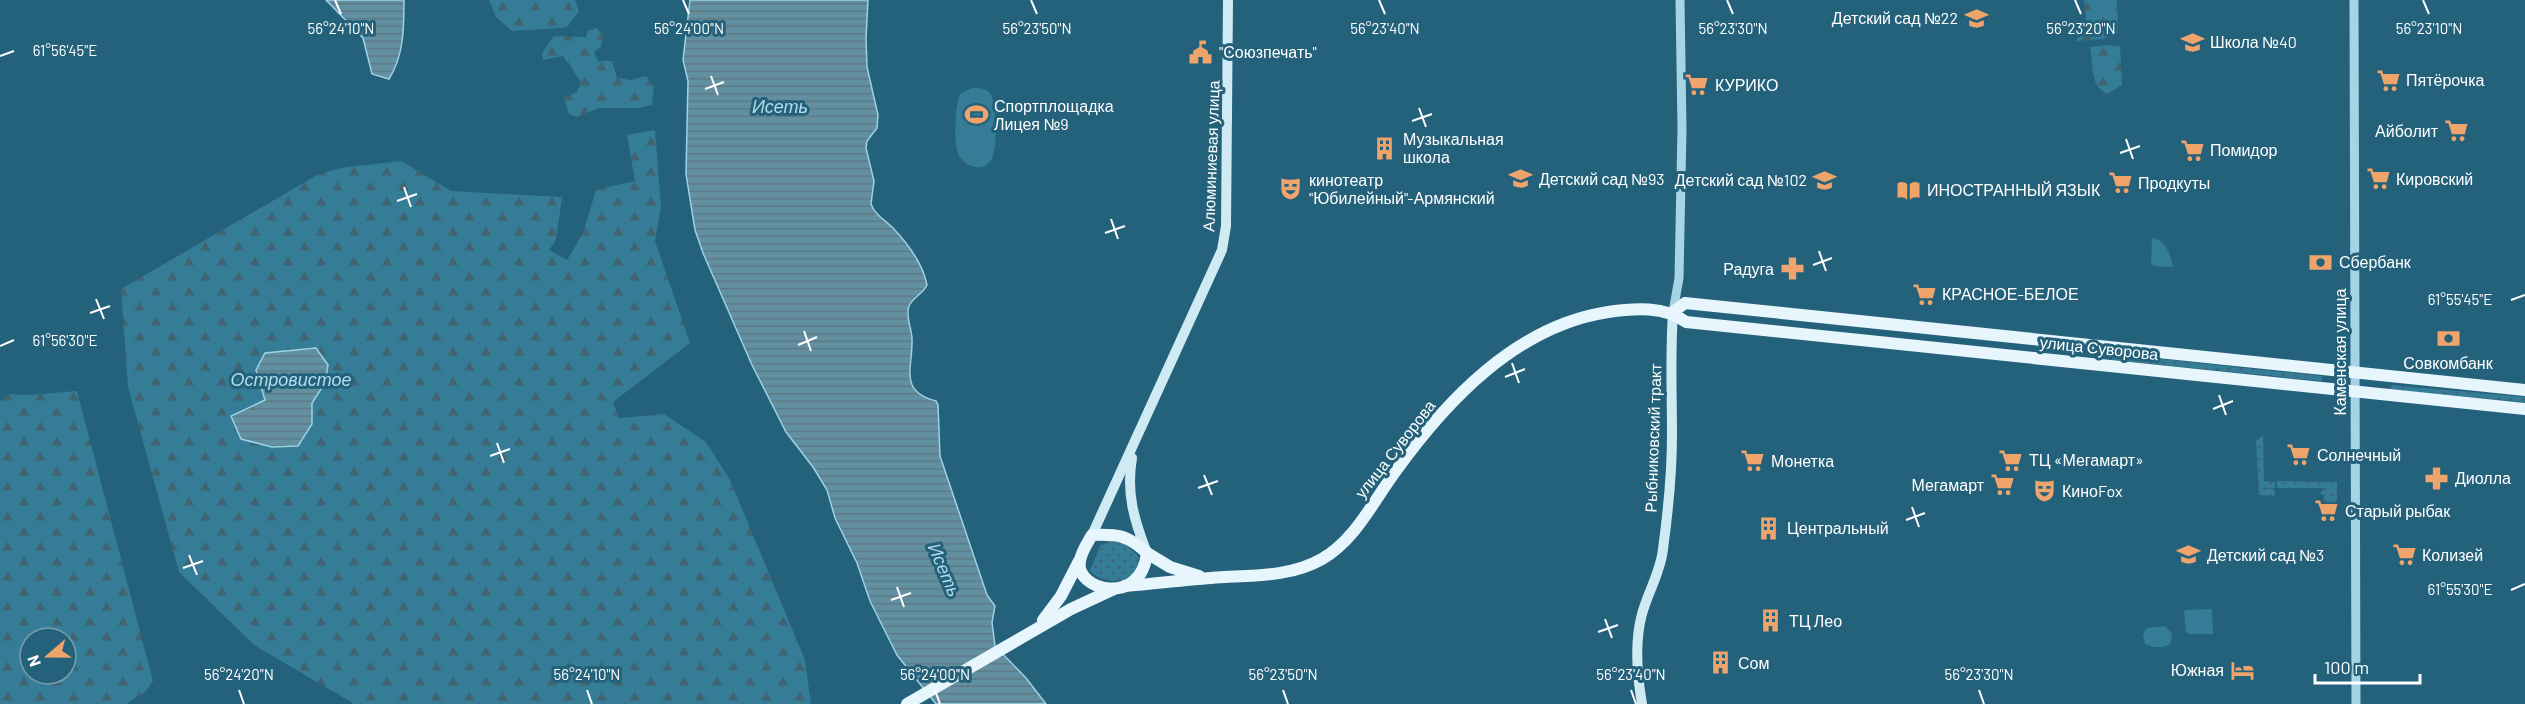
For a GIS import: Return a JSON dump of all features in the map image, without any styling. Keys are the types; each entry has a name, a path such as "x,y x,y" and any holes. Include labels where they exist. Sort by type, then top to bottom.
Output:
{"main road":[{"name":"Алюминиевая улица","path":"1137,439 1222,250 1226,226 1228,0"},
{"name":"улица Суворова","path":"1673,312 1685,303 2525,390"},
{"name":"улица Суворова","path":"1119,588 1293,570 1315,563 1333,552 1353,533 1395,471 1434,421 1475,380 1509,353 1540,334 1567,322 1595,314 1637,309 1673,312 1686,322 2525,409"},
{"name":"Рыбниковский тракт","path":"1642,704 1637,666 1637,643 1642,613 1663,552 1672,435 1673,312"},
{"path":"1020,639 1040,624 1056,606 1137,439"},
{"path":"907,704 1087,600 1136,581 1144,570 1147,553 1133,520 1130,500 1129,484 1137,439"},
{"path":"1092,535 1121,535 1133,540 1147,553 1170,567 1209,578"},
{"path":"1079,561 1083,576 1091,583 1101,588 1119,588"}],"street":[{"path":"1673,312 1679,278 1683,129 1680,0"},
{"name":"Каменская улица","path":"2354,0 2356,704"}],"green space":[{"path":"489,0 575,0 579,11 568,26 512,31 496,17"},
{"path":"2084,0 2117,0 2118,33 2103,39 2076,41 2086,21"},
{"path":"597,28 603,36 601,47 594,52 598,61 612,61 617,78 631,80 646,76 654,87 652,105 638,108 599,108 577,117 569,114 564,98 577,92 581,82 563,56 543,60 542,53 554,36 586,37 588,31"},
{"path":"2120,46 2122,85 2107,94 2101,90 2095,80 2090,47"},
{"name":"Спортплощадка Лицея №9","path":"972,88 989,92 994,105 995,146 991,160 982,167 972,166 962,160 956,144 958,99 960,94"},
{"path":"655,130 661,207 655,241 690,343 613,402 619,418 664,414 706,442 730,480 805,660 811,704 354,704 254,645 179,572 128,387 121,289 317,175 340,168 401,161 451,191 562,197 556,240 549,250 567,260 583,233 596,190 635,181 627,135"},
{"path":"2152,238 2164,245 2173,267 2153,266 2151,262"},
{"path":"2112,354 2322,376 2322,381 2112,360"},
{"path":"2390,385 2525,397 2525,402 2389,390"},
{"path":"77,391 153,681 145,692 126,704 0,704 0,402 8,394 29,395"},
{"path":"2263,435 2264,481 2275,482 2275,488 2260,489 2274,489 2275,496 2259,495 2256,441"},
{"path":"2277,481 2337,482 2337,504 2324,502 2324,495 2320,494 2324,488 2277,488"},
{"path":"1109,541 1124,543 1138,556 1135,572 1129,577 1113,581 1090,571 1100,546"},
{"path":"2212,609 2213,634 2186,632 2184,610"},
{"path":"2165,626 2172,633 2171,643 2158,647 2145,644 2143,635 2147,628"}],"water":[{"path":"326,0 404,0 400,51 389,79 372,74 363,38"},
{"name":"Исеть","path":"690,0 868,0 867,67 878,115 877,128 867,141 866,148 874,181 871,204 914,254 927,285 911,303 908,310 912,339 910,377 912,385 916,391 936,401 938,405 940,456 987,595 995,606 992,622 995,646 1026,678 1046,704 936,704 897,655 870,601 857,563 835,518 827,490 813,467 786,432 752,365 695,230 686,174 688,81 683,60"},
{"name":"Островистое","path":"316,348 328,365 325,383 312,403 312,424 298,446 272,447 241,439 231,416 265,400 256,370 265,353"}],"place":[{"name":"Детский сад №22","path":"1976,18"},
{"name":"Школа №40","path":"2192,42"},
{"name":"\"Союзпечать\"","path":"1201,52"},
{"name":"Пятёрочка","path":"2388,80"},
{"name":"КУРИКО","path":"1697,85"},
{"name":"Спортплощадка Лицея №9","path":"976,115"},
{"name":"Айболит","path":"2456,131"},
{"name":"Музыкальная школа","path":"1385,148"},
{"name":"Помидор","path":"2192,150"},
{"name":"Детский сад №93","path":"1521,179"},
{"name":"Кировский","path":"2378,179"},
{"name":"Детский сад №102","path":"1825,180"},
{"name":"Продкуты","path":"2120,183"},
{"name":"кинотеатр \"Юбилейный\"-Армянский","path":"1291,189"},
{"name":"ИНОСТРАННЫЙ ЯЗЫК","path":"1909,190"},
{"name":"Сбербанк","path":"2321,262"},
{"name":"Радуга","path":"1792,269"},
{"name":"КРАСНОЕ-БЕЛОЕ","path":"1924,294"},
{"name":"Совкомбанк","path":"2448,338"},
{"name":"Солнечный","path":"2299,455"},
{"name":"ТЦ «Мегамарт»","path":"2011,460"},
{"name":"Монетка","path":"1753,461"},
{"name":"Диолла","path":"2437,478"},
{"name":"Мегамарт","path":"2002,485"},
{"name":"КиноFox","path":"2044,491"},
{"name":"Старый рыбак","path":"2327,511"},
{"name":"Центральный","path":"1769,528"},
{"name":"Детский сад №3","path":"2189,555"},
{"name":"Колизей","path":"2404,555"},
{"name":"ТЦ Лео","path":"1771,621"},
{"name":"Сом","path":"1720,663"},
{"name":"Южная","path":"2242,670"}]}
